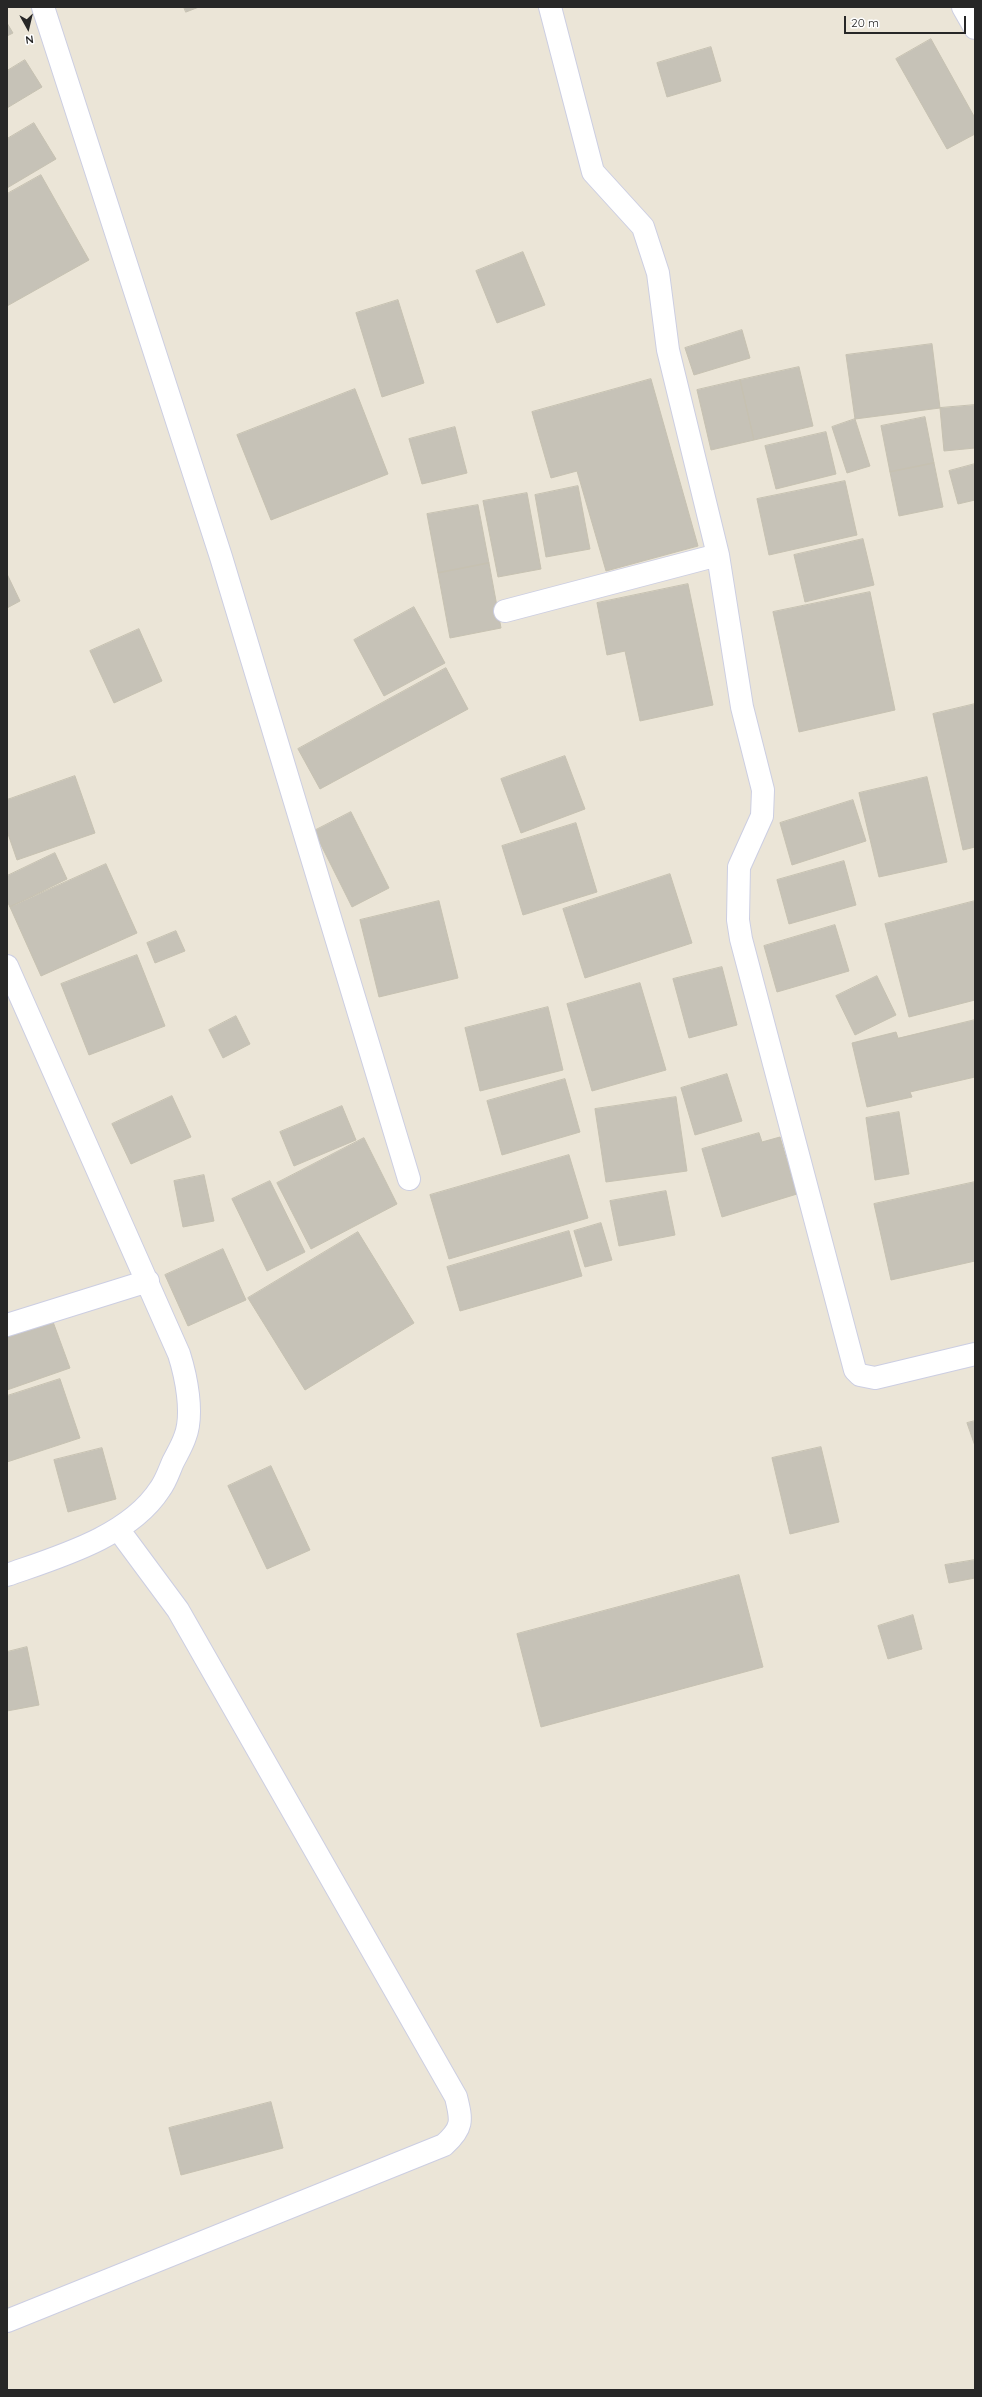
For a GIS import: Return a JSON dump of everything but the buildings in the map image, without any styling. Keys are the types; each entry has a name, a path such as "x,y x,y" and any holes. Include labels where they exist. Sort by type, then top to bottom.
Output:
{"street":[{"path":"42,7 221,558 409,1179"},
{"path":"550,7 593,172 643,227 658,273 668,350 718,555 742,707 763,790 762,816 739,867 738,920 741,939 855,1370 860,1375 875,1378 975,1354"},
{"path":"963,7 975,28"},
{"path":"505,611 718,555"},
{"path":"7,966 148,1281 185,1373 188,1390 186,1436 161,1489 140,1514 118,1529 60,1556 7,1575"},
{"path":"7,1325 148,1281"},
{"path":"7,2321 444,2145 455,2134 460,2124 456,2097 178,1610 118,1529"}]}
